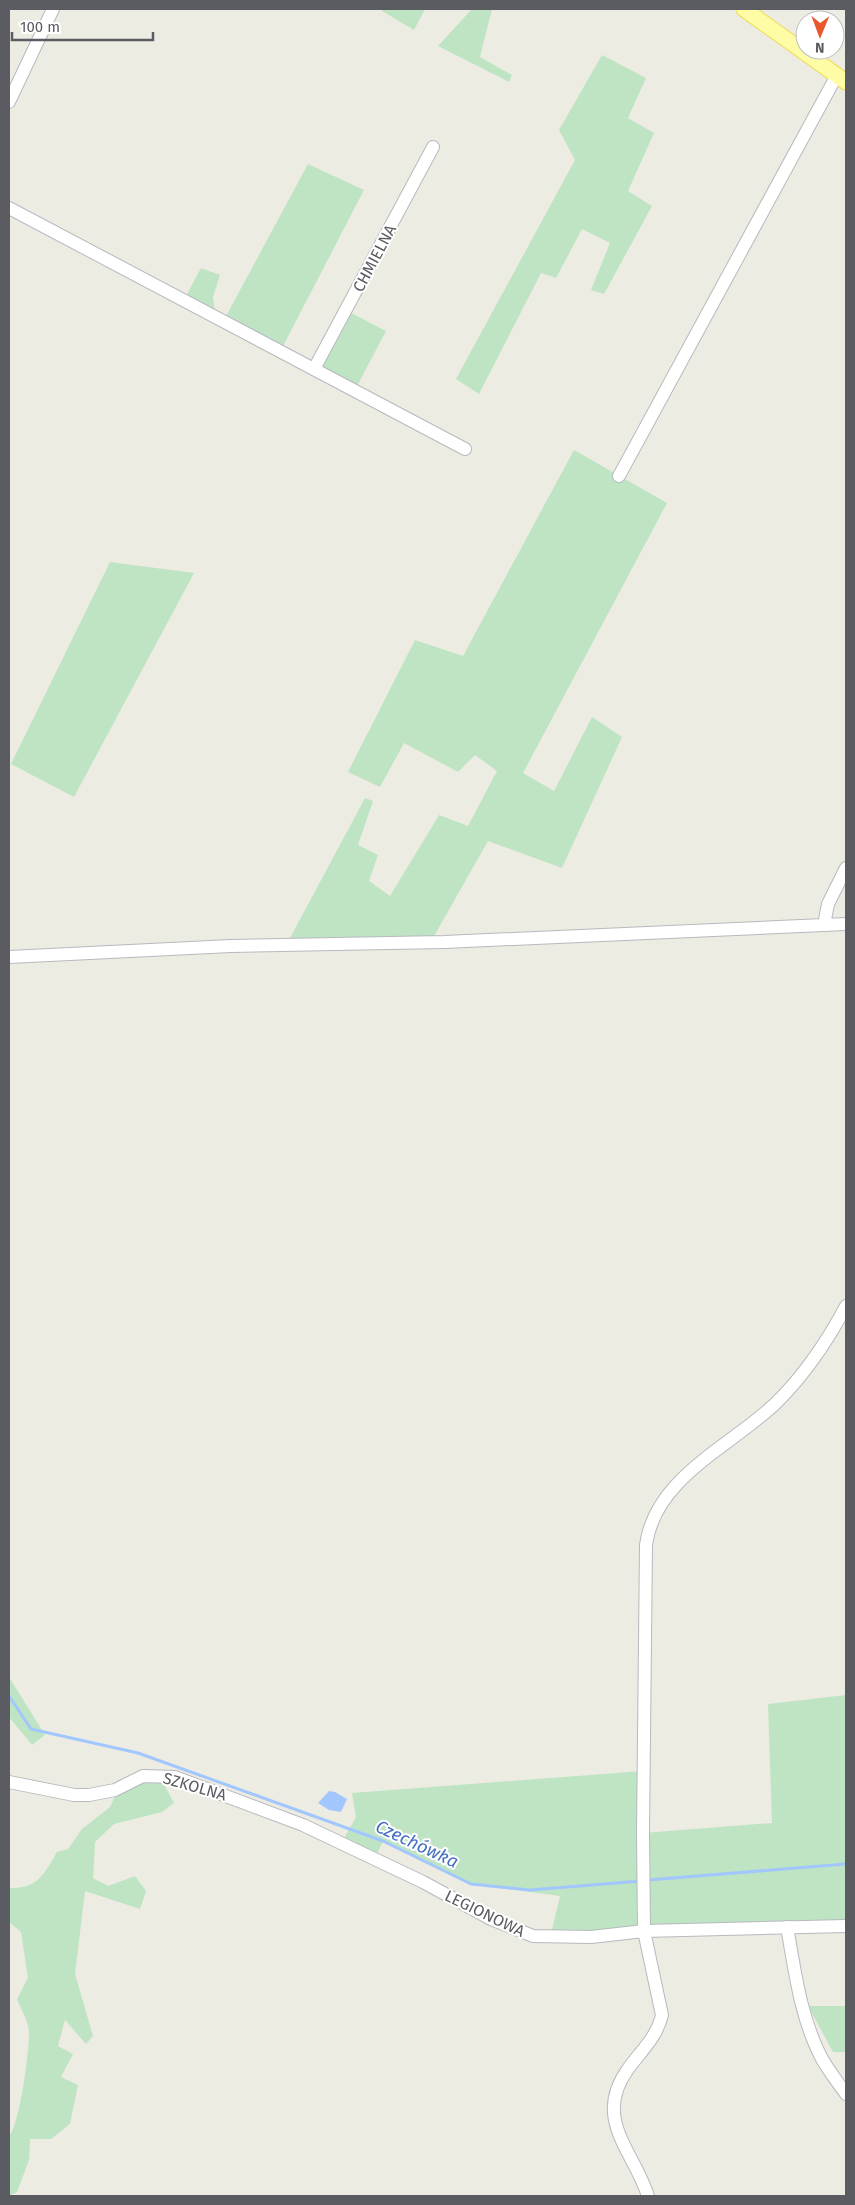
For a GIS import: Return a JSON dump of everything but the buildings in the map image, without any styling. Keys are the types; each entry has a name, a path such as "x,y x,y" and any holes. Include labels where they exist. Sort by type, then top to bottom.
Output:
{"main road":[{"path":"744,9 841,78"}],"street":[{"path":"9,102 53,9"},
{"path":"619,476 841,78"},
{"name":"CHMIELNA","path":"314,369 433,147"},
{"path":"9,208 465,449"},
{"path":"824,925 828,904 846,868"},
{"path":"9,957 231,946 444,942 846,924"},
{"path":"648,2196 618,2131 613,2107 618,2086 627,2070 653,2038 662,2014 644,1931 645,1866 643,1833 646,1545 648,1529 658,1507 669,1493 698,1465 750,1426 798,1379 826,1344 846,1306"},
{"name":"SZKOLNA","path":"9,1782 74,1795 89,1795 115,1790 143,1776 175,1777 303,1825 374,1859"},
{"name":"LEGIONOWA","path":"374,1859 423,1882 491,1919 534,1936 591,1937 644,1931 846,1926"},
{"path":"787,1927 801,2001 809,2031 820,2056 846,2094"}],"green space":[{"path":"383,9 425,9 414,30 382,11"},
{"path":"472,9 492,9 480,57 512,75 509,82 438,46"},
{"path":"602,55 646,78 628,118 654,133 628,191 652,206 604,294 591,290 610,243 582,229 556,278 541,273 479,394 456,379 575,160 559,130"},
{"path":"308,164 364,190 282,348 225,318"},
{"path":"201,268 220,275 213,297 215,313 185,298"},
{"path":"351,313 386,331 357,386 321,368"},
{"path":"574,450 667,503 523,773 554,791 592,717 622,737 562,868 488,841 433,938 290,938 365,798 373,801 358,845 378,855 369,881 390,896 439,815 468,826 497,771 475,755 458,772 404,743 380,787 348,772 415,640 463,656"},
{"path":"110,562 194,573 74,797 11,764"},
{"path":"9,1677 45,1735 32,1745 9,1717"},
{"path":"846,1695 846,1923 551,1934 560,1896 471,1884 383,1841 376,1856 343,1840 356,1817 352,1793 643,1771 643,1833 772,1823 768,1704"},
{"path":"161,1779 174,1803 162,1812 114,1824 95,1842 93,1878 108,1886 135,1876 146,1891 140,1909 85,1891 75,1974 93,2036 86,2044 65,2020 58,2046 73,2054 61,2077 78,2085 70,2124 51,2139 30,2139 29,2160 17,2192 9,2196 9,2137 17,2117 26,2071 29,2029 17,1999 28,1978 21,1932 9,1922 9,1888 27,1886 39,1879 57,1852 68,1849 82,1829 110,1807 115,1796 143,1780"},
{"path":"808,2006 846,2006 846,2052 833,2052"}],"water":[{"path":"329,1791 335,1792 347,1799 341,1812 329,1810 318,1803"}],"waterway":[{"name":"Czechówka","path":"9,1696 31,1729 138,1753 383,1841 471,1884 530,1890 641,1881"},
{"name":"Czechówka","path":"648,1880 846,1864"}]}
